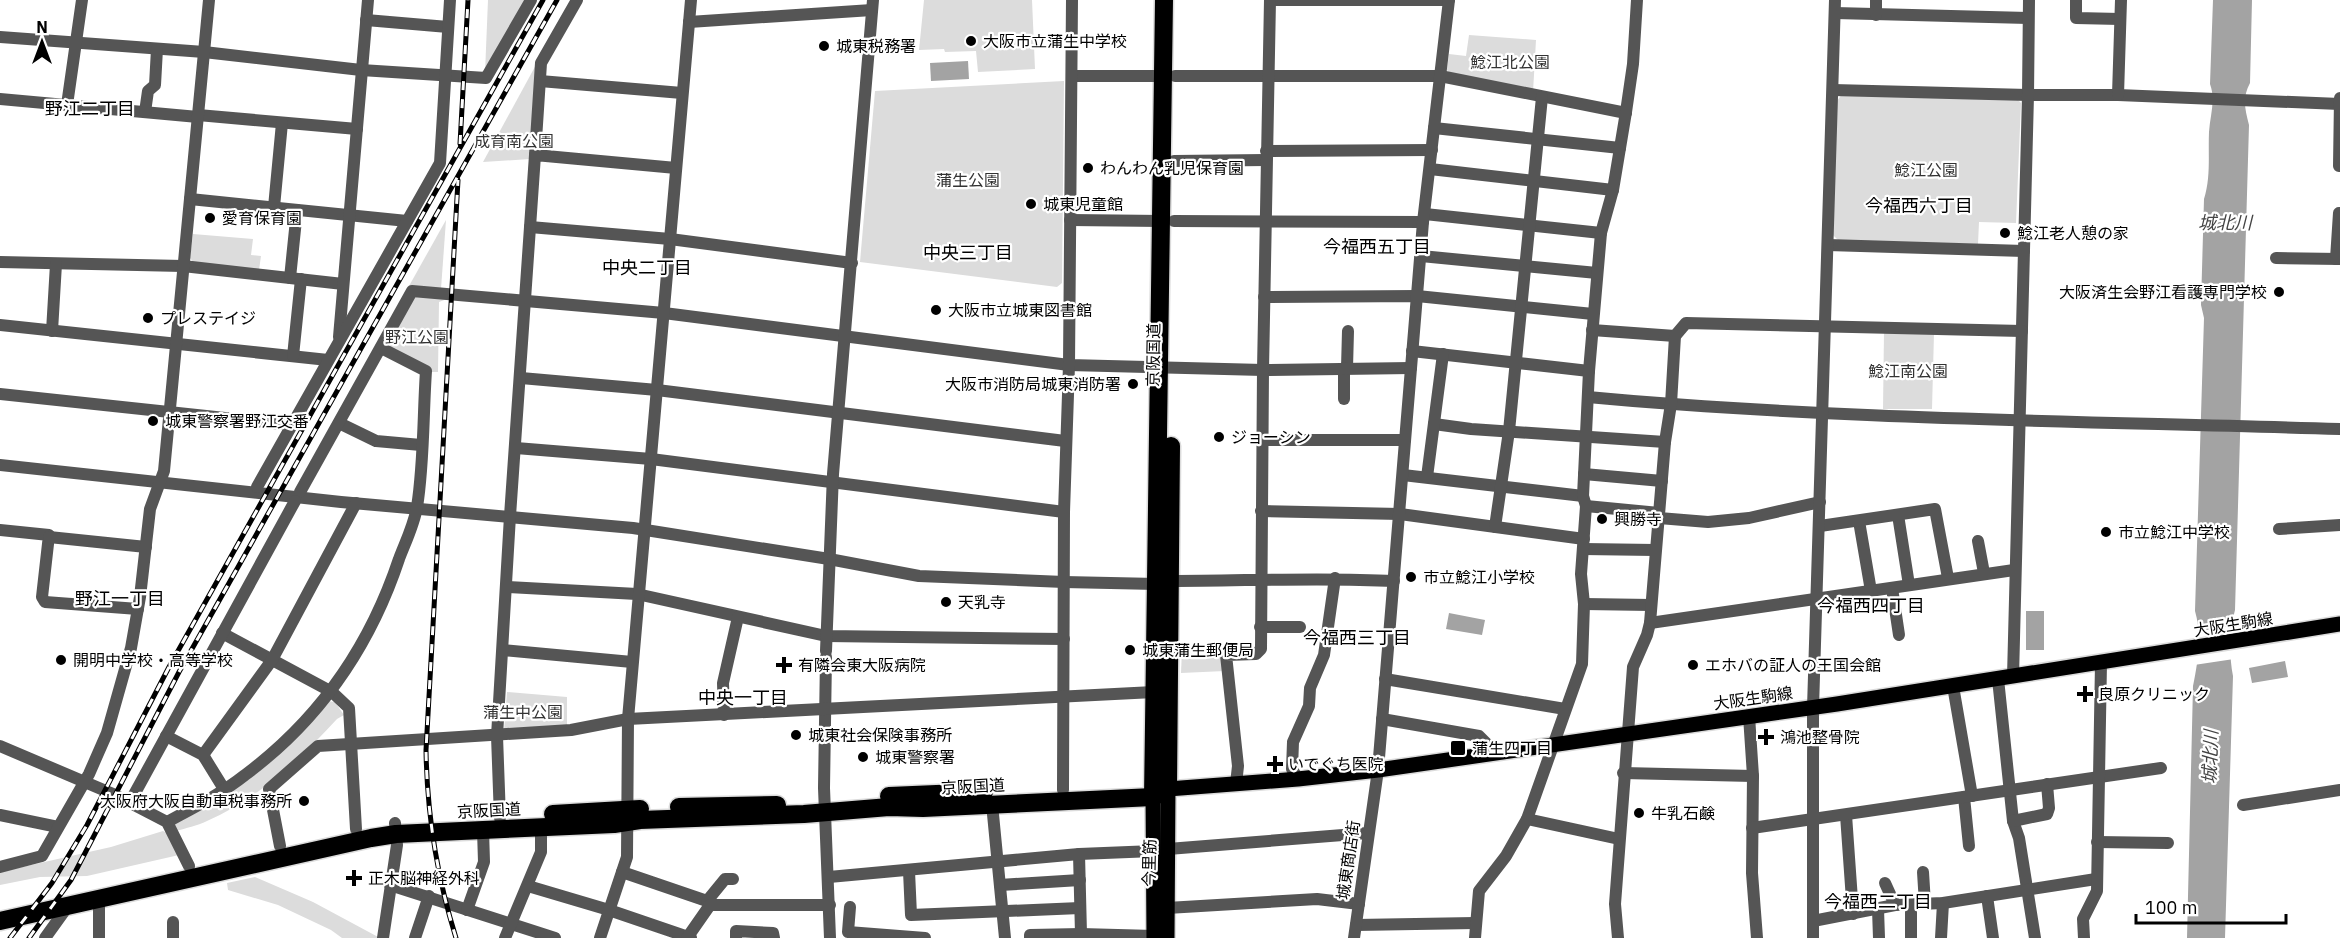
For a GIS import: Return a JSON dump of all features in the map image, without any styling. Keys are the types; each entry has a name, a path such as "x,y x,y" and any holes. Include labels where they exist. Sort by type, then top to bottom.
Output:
{"highway":[{"name":"京阪国道","path":"1164,0 1174,161 1168,221"},
{"name":"京阪国道","path":"1158,790 1164,582 1169,76 1176,0"},
{"name":"京阪国道","path":"1158,790 1154,692 1164,582"},
{"name":"京阪国道","path":"825,808 841,799 903,795 1063,789 1158,790"},
{"name":"京阪国道","path":"0,921 371,838 395,829 500,818 992,804 1158,790"},
{"name":"京阪国道","path":"0,908 356,829 483,830 541,827 626,816"}],"main road":[{"name":"大阪生駒線","path":"1158,790 1378,770 1813,708 2340,624"},
{"name":"今里筋","path":"1158,790 1167,908 1158,937"},
{"name":"今里筋","path":"1158,937 1161,850"}],"street":[{"path":"67,105 82,0"},
{"path":"0,867 42,856 85,781 107,733 128,661 138,609 150,509 164,471 209,0"},
{"path":"339,341 368,0"},
{"path":"257,487 440,163 450,0"},
{"path":"0,37 204,52 362,70 486,78 531,0"},
{"path":"500,818 497,736 541,63 577,0"},
{"path":"600,938 627,857 628,719 637,594 691,0"},
{"path":"1063,789 1064,512 1069,364 1072,0"},
{"path":"1236,784 1238,756 1226,655 1256,654 1261,649 1260,581 1270,0 1449,0"},
{"name":"城東商店街","path":"1353,938 1378,770 1424,218 1449,0"},
{"path":"1474,938 1479,891 1501,863 1527,819 1582,664 1584,604 1581,574 1585,501 1585,435 1593,314 1601,233 1613,190 1633,64 1637,0"},
{"path":"1813,938 1813,708 1824,413 1835,0"},
{"path":"1876,0 1876,15"},
{"path":"2029,0 2014,570 2005,678 2009,790 2035,938"},
{"path":"2076,0 2076,18 2120,19"},
{"path":"2118,95 2121,0"},
{"path":"689,22 872,5 833,481 829,559 825,808 830,938"},
{"path":"1835,13 2028,18"},
{"path":"366,20 448,27"},
{"path":"145,112 148,91 155,85 157,49"},
{"path":"1072,76 1440,75 1626,113"},
{"path":"540,81 682,93"},
{"path":"1833,90 2118,95 2340,104"},
{"path":"2339,166 2340,96"},
{"path":"1495,527 1509,431 1542,97"},
{"path":"0,99 357,129"},
{"path":"274,207 282,123"},
{"path":"1434,128 1620,148"},
{"path":"1174,161 1266,155 1432,150"},
{"path":"535,155 676,168"},
{"path":"1430,169 1613,190"},
{"path":"190,199 407,221"},
{"path":"293,356 297,210"},
{"path":"2276,258 2338,259 2339,213"},
{"path":"1070,220 1266,223 1424,218 1601,233"},
{"path":"530,227 670,239 852,263"},
{"path":"1828,245 2024,250"},
{"path":"1421,256 1597,273"},
{"path":"0,262 183,266 343,284"},
{"path":"52,331 56,264"},
{"path":"130,802 412,291 664,313 1069,364 1263,369 1411,368"},
{"path":"1264,297 1417,296 1593,314"},
{"path":"1618,938 1615,904 1623,773 1633,667 1650,623 1665,442 1671,405 1675,336 1686,323 2022,331"},
{"path":"0,330 0,325 328,360"},
{"path":"1592,330 1675,336"},
{"path":"1344,399 1348,331"},
{"path":"167,822 224,789 263,761 292,734 332,692 389,592 417,509 426,370 381,348"},
{"path":"1412,351 1589,370"},
{"path":"1427,477 1443,354"},
{"path":"521,378 657,390 1065,441"},
{"path":"0,394 291,425"},
{"path":"1588,397 1671,405 1824,413 2340,429"},
{"path":"339,423 376,441 421,445"},
{"path":"1434,424 1665,442"},
{"path":"1262,440 1405,440"},
{"path":"516,448 651,459 1064,512"},
{"path":"0,465 356,503 644,530 829,559 919,576 1064,582 1260,581 1335,578 1394,581"},
{"path":"1584,474 1662,481"},
{"path":"1403,475 1501,486 1659,516 1708,522 1749,518 1820,502"},
{"path":"203,755 272,660 356,503"},
{"path":"1820,526 1935,509 1948,578"},
{"path":"1261,511 1400,514 1495,527 1583,544 1655,550"},
{"path":"1898,515 1909,585"},
{"path":"1859,521 1870,591"},
{"path":"2279,529 2340,525"},
{"path":"0,530 146,547"},
{"path":"49,537 42,597 45,602 138,609"},
{"path":"1978,541 1984,573"},
{"path":"1650,623 2014,570"},
{"path":"1298,779 1292,769 1293,742 1309,706 1310,688 1324,655 1335,578"},
{"path":"506,587 637,594 826,636 1064,639"},
{"path":"1892,588 1899,635"},
{"path":"1584,604 1651,604"},
{"path":"724,715 723,683 738,617"},
{"path":"1260,627 1300,627"},
{"path":"222,633 332,692 349,708 356,829"},
{"path":"503,650 632,662"},
{"path":"2084,938 2083,919 2097,891 2101,663"},
{"path":"1385,679 1565,710"},
{"path":"1953,686 1968,796 1969,846"},
{"path":"280,846 270,789 318,746 571,730 628,719 1154,692"},
{"path":"1749,716 1753,776 1752,873 1757,938"},
{"path":"1382,719 1479,736 1495,752"},
{"path":"166,736 203,755 224,789"},
{"path":"0,746 85,781 167,822 189,866"},
{"path":"1752,828 2161,768"},
{"path":"1623,773 1753,776"},
{"path":"2013,820 2047,814 2049,808 2047,784"},
{"path":"2243,805 2340,790"},
{"path":"992,804 1005,938"},
{"path":"1846,814 1853,914"},
{"path":"0,815 58,827"},
{"path":"1527,819 1619,839"},
{"path":"506,938 541,852 541,827"},
{"path":"383,938 396,845 395,829"},
{"path":"467,909 484,862 483,830"},
{"path":"829,877 1079,854 1161,850 1368,833"},
{"path":"2097,842 2168,843"},
{"path":"1079,854 1081,934"},
{"path":"909,871 911,935"},
{"path":"622,872 709,903 830,905"},
{"path":"1923,872 1925,904"},
{"path":"528,886 609,910 688,938 725,879 733,879"},
{"path":"1813,921 1895,905 1943,903 2096,879"},
{"path":"1000,885 1080,880"},
{"path":"1885,883 1895,905"},
{"path":"390,885 555,938"},
{"path":"416,938 429,896"},
{"path":"1987,896 1993,938"},
{"path":"99,898 99,938"},
{"path":"1167,908 1317,898 1359,904"},
{"path":"1941,938 1943,903"},
{"path":"1911,905 1911,938"},
{"path":"45,938 68,906"},
{"path":"850,907 848,932 911,935 925,938"},
{"path":"911,915 1080,908"},
{"path":"1878,909 1879,938"},
{"path":"172,938 173,922"},
{"path":"1356,925 1475,923"},
{"path":"736,938 736,931 773,933 774,938"},
{"path":"1030,938 1030,935 1081,934 1158,937"}],"green space":[{"path":"488,0 526,0 485,73"},
{"path":"924,0 1032,0 1035,69 978,72 976,51 919,50"},
{"name":"鯰江北公園","path":"1469,35 1536,40 1533,92 1450,74 1447,70 1449,54 1466,56"},
{"name":"成育南公園","path":"537,63 530,159 483,162"},
{"name":"蒲生公園","path":"1064,81 1062,283 1057,287 860,262 875,91"},
{"name":"鯰江公園","path":"1842,94 2017,99 2021,103 2016,223 1979,222 1978,244 1839,241 1832,234 1837,101"},
{"path":"446,220 441,289 409,286"},
{"path":"193,234 253,239 251,255 261,256 259,270 194,263 190,258"},
{"name":"野江公園","path":"417,297 447,299 439,302 438,372 429,372 387,345 413,299"},
{"name":"鯰江南公園","path":"1884,332 1934,333 1932,409 1883,409"},
{"path":"1182,650 1222,650 1225,671 1181,673"},
{"name":"蒲生中公園","path":"507,692 567,697 567,727 504,731"},
{"path":"328,701 335,702 344,715 337,719 277,777 226,812 176,831 173,821 199,807"},
{"path":"163,831 167,833 179,855 87,876 40,877 0,885 0,872 111,847"},
{"path":"255,877 313,902 380,938 342,938 331,930 278,905 228,890 227,883"}],"water":[{"name":"城北川","path":"2213,0 2252,0 2250,83 2245,99 2249,125 2235,610 2230,643 2233,676 2225,938 2187,938 2193,686 2199,639 2195,611 2204,318 2201,305 2204,199 2213,102 2210,84"},
{"path":"968,61 969,79 931,81 930,63"},
{"path":"2026,611 2044,611 2044,650 2026,650"},
{"path":"1449,613 1485,620 1482,635 1446,629"},
{"path":"2285,661 2288,677 2252,683 2249,668"}],"pier":[{"path":"2235,625 2234,659 2194,665 2195,632"}],"railway":[{"path":"460,144 468,0"},
{"path":"10,938 52,883 87,825 169,667 543,0"},
{"path":"29,938 71,880 179,672 557,0"},
{"path":"456,938 443,892 434,845 428,798 426,750 458,180"}],"place":[{"name":"大阪市立蒲生中学校","path":"971,41"},
{"name":"城東税務署","path":"824,46"},
{"name":"わんわん乳児保育園","path":"1088,168"},
{"name":"城東児童館","path":"1031,204"},
{"name":"愛育保育園","path":"210,218"},
{"name":"鯰江老人憩の家","path":"2005,233"},
{"name":"大阪済生会野江看護専門学校","path":"2279,292"},
{"name":"大阪市立城東図書館","path":"936,310"},
{"name":"プレステイジ","path":"148,318"},
{"name":"大阪市消防局城東消防署","path":"1133,384"},
{"name":"城東警察署野江交番","path":"153,421"},
{"name":"ジョーシン","path":"1219,437"},
{"name":"興勝寺","path":"1602,519"},
{"name":"市立鯰江中学校","path":"2106,532"},
{"name":"市立鯰江小学校","path":"1411,577"},
{"name":"天乳寺","path":"946,602"},
{"name":"城東蒲生郵便局","path":"1130,650"},
{"name":"開明中学校・高等学校","path":"61,660"},
{"name":"有隣会東大阪病院","path":"784,665"},
{"name":"エホバの証人の王国会館","path":"1693,665"},
{"name":"良原クリニック","path":"2085,694"},
{"name":"城東社会保険事務所","path":"796,735"},
{"name":"鴻池整骨院","path":"1766,737"},
{"name":"蒲生四丁目","path":"1458,748"},
{"name":"城東警察署","path":"863,757"},
{"name":"いでぐち医院","path":"1275,764"},
{"name":"大阪府大阪自動車税事務所","path":"304,801"},
{"name":"牛乳石鹸","path":"1639,813"},
{"name":"正木脳神経外科","path":"354,878"}],"district":[{"name":"野江二丁目","path":"90,108"},
{"name":"今福西六丁目","path":"1919,205"},
{"name":"今福西五丁目","path":"1377,246"},
{"name":"中央三丁目","path":"968,252"},
{"name":"中央二丁目","path":"647,267"},
{"name":"野江一丁目","path":"120,598"},
{"name":"今福西四丁目","path":"1871,605"},
{"name":"今福西三丁目","path":"1357,637"},
{"name":"中央一丁目","path":"743,697"},
{"name":"今福西二丁目","path":"1878,901"}]}
